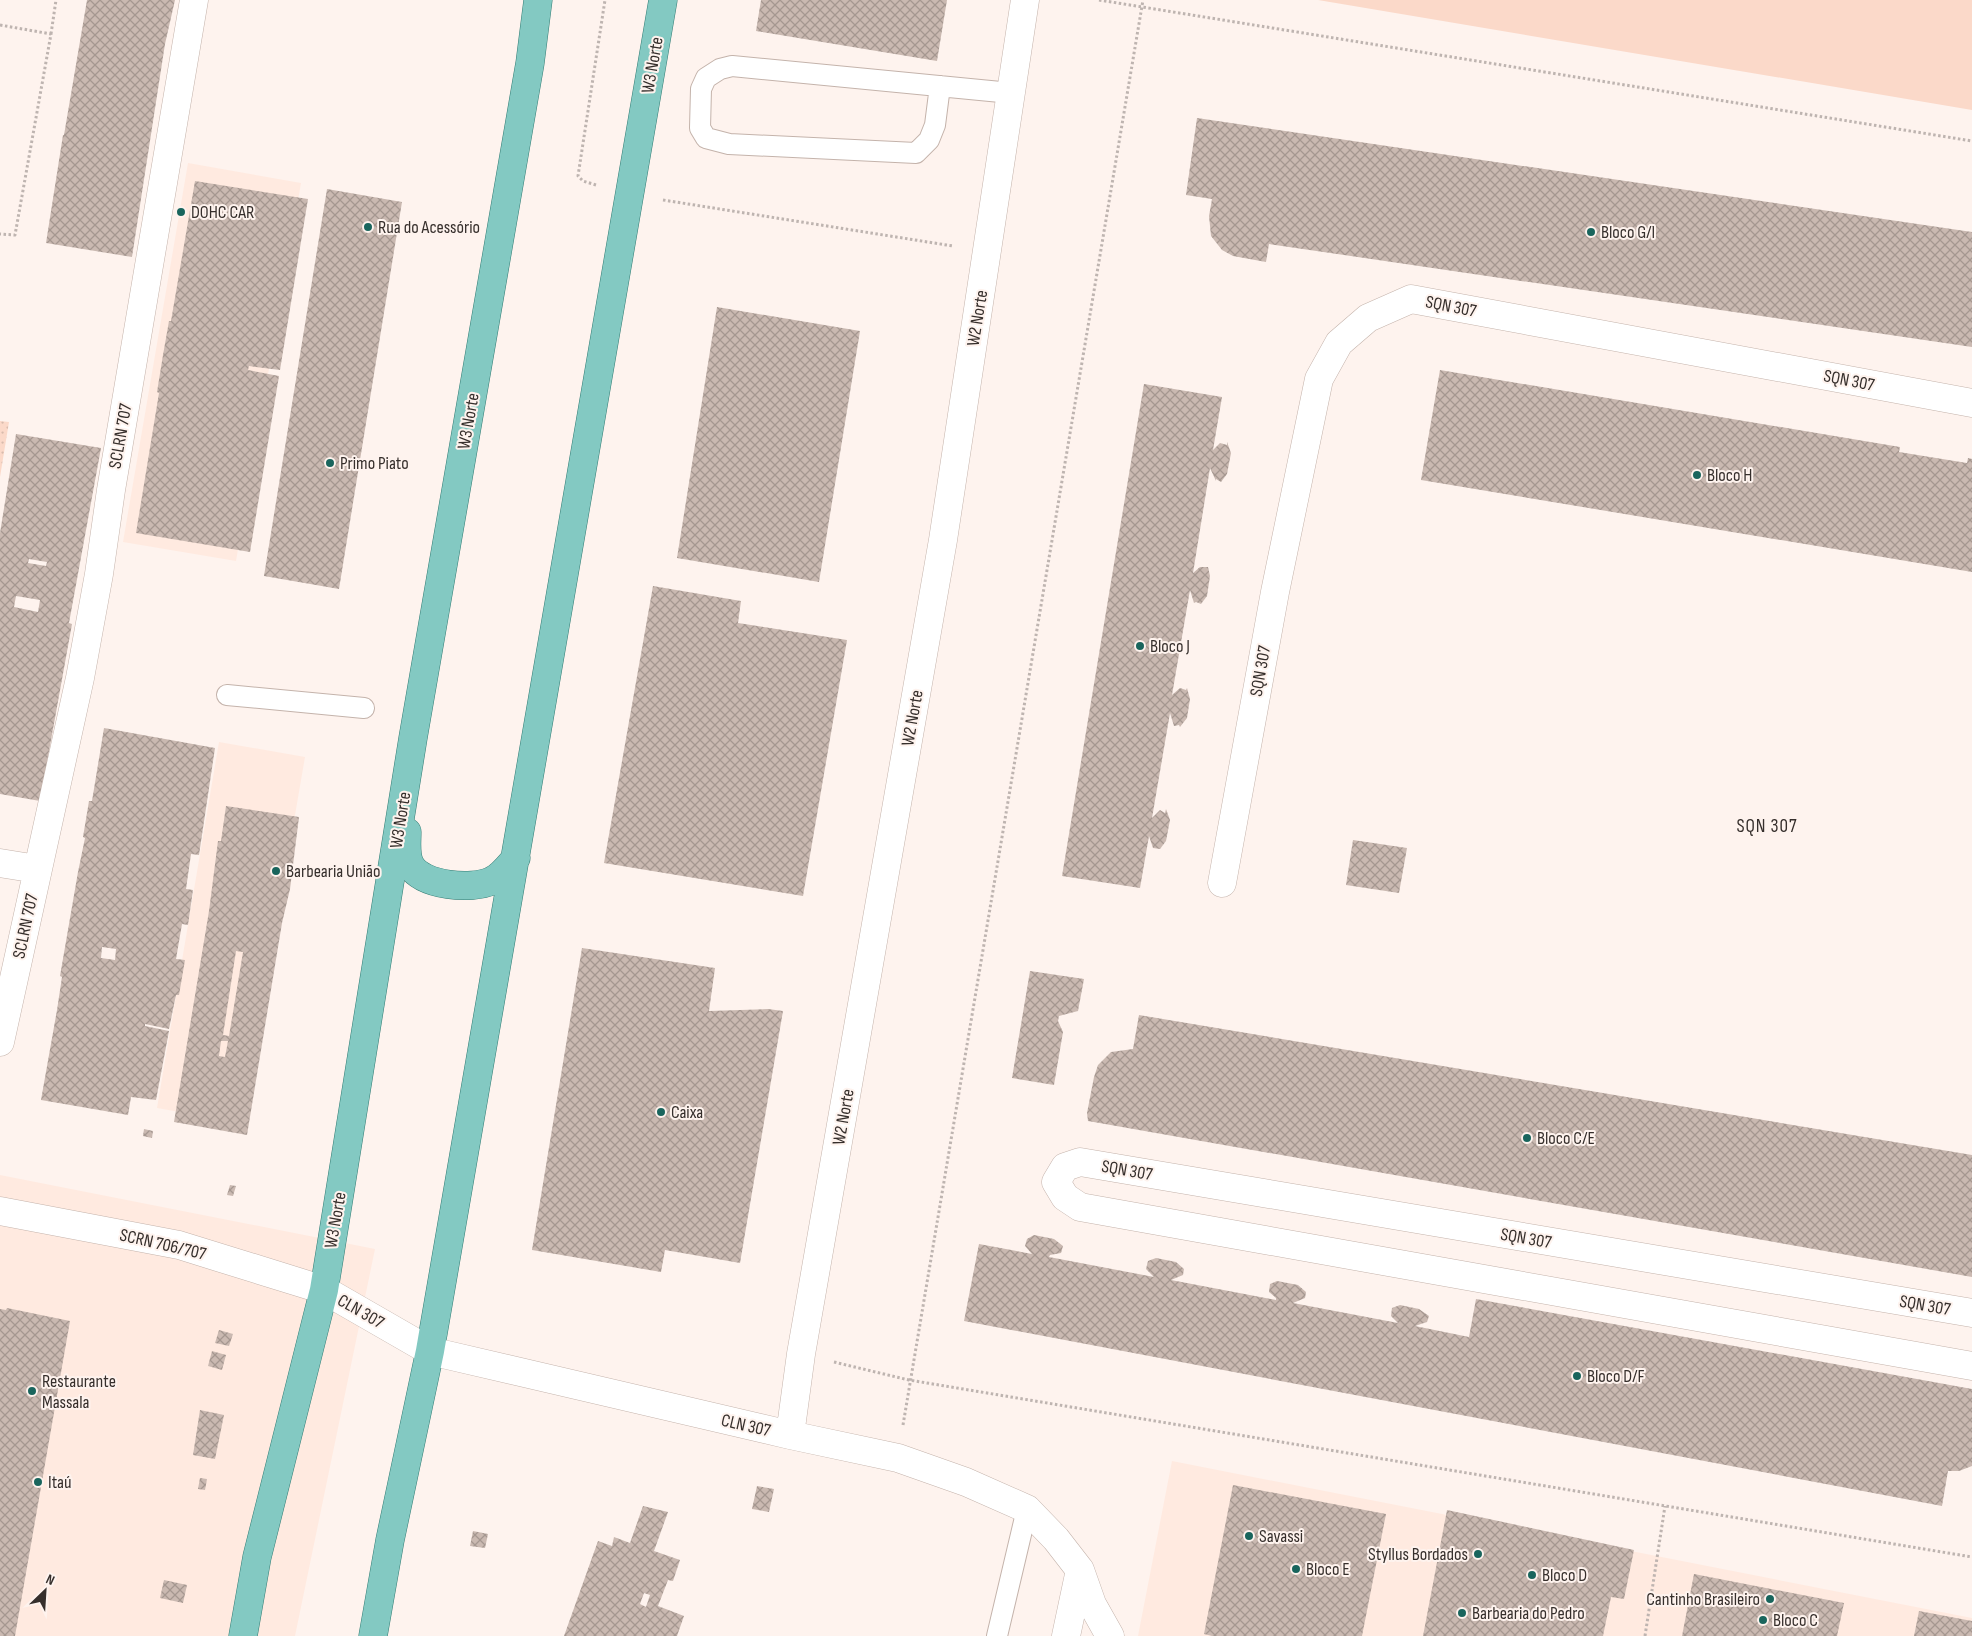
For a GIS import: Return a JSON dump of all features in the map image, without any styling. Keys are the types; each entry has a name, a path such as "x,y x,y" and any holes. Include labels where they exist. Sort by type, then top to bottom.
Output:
{"main road":[{"name":"W3 Norte","path":"243,1636 257,1557 324,1290 413,738 528,73 538,0"},
{"name":"W3 Norte","path":"373,1636 390,1540 430,1351 663,0"},
{"path":"413,738 406,849 411,866 418,874 432,881 456,887 490,882 516,858"}],"street":[{"name":"SCLRN 707","path":"0,1042 80,678 194,0"},
{"name":"W2 Norte","path":"790,1435 802,1354 942,549 1025,0"},
{"name":"SQN 307","path":"1222,883 1273,602 1319,379 1339,343 1368,318 1411,299 1972,403"},
{"name":"SCLRN 707","path":"0,862 37,870"},
{"name":"SQN 307","path":"1972,1313 1080,1162 1065,1167 1056,1182 1065,1197 1080,1206 1972,1366"},
{"name":"SCRN 706/707","path":"0,1211 180,1246 324,1290"},
{"name":"CLN 307","path":"324,1290 430,1351 790,1435 898,1458 966,1482 1027,1509 1056,1539 1080,1570 1092,1604 1110,1636"},
{"path":"1066,1636 1080,1570"}],"lane":[{"path":"940,86 935,125 929,140 916,153 729,144 706,138 700,128 701,89 706,78 720,69 732,66 940,86 1011,94"},
{"path":"227,695 364,708"},
{"path":"997,1636 1027,1509"}],"path":[{"path":"0,234 15,235 56,0"},
{"path":"605,0 578,176 583,181 629,195 987,251"},
{"path":"1100,0 1972,141"},
{"path":"898,1458 909,1380 1143,0"},
{"path":"0,25 51,34"},
{"path":"802,1354 909,1380 1972,1557"},
{"path":"1645,1636 1665,1506"}],"shaded area":[{"path":"1318,0 1972,0 1972,110"},
{"path":"188,163 301,183 236,561 123,542"},
{"path":"0,421 9,422 0,477"},
{"path":"219,742 305,757 242,1123 157,1108"},
{"path":"0,1175 375,1249 295,1636 0,1636"},
{"path":"1172,1461 1972,1618 1972,1636 1138,1636"}],"building":[{"path":"87,0 175,0 165,44 132,257 46,243"},
{"path":"761,0 947,0 937,61 756,31"},
{"name":"Bloco G/I","path":"1197,118 1972,232 1972,347 1269,244 1266,262 1233,256 1222,250 1211,236 1209,216 1212,199 1186,195"},
{"path":"195,181 308,199 280,370 249,366 248,370 279,376 250,552 136,533 159,393 157,392 163,355 169,321 171,321"},
{"path":"327,189 402,202 339,589 264,576"},
{"path":"717,307 860,331 819,582 677,558"},
{"name":"Bloco H","path":"1440,370 1900,447 1899,452 1967,463 1968,458 1972,459 1972,572 1421,480"},
{"name":"Bloco J","path":"1144,384 1222,397 1213,450 1220,443 1227,445 1227,442 1231,453 1227,474 1221,482 1216,479 1216,481 1210,468 1193,573 1200,567 1208,567 1210,576 1207,596 1201,604 1194,603 1190,590 1172,695 1180,688 1186,690 1187,688 1190,699 1187,718 1180,727 1179,725 1174,726 1170,713 1152,818 1160,810 1165,813 1166,809 1170,820 1166,841 1160,849 1153,848 1149,836 1140,888 1062,876"},
{"path":"16,434 101,448 69,623 72,624 40,801 0,794 0,533","holes":["29,559 47,562 46,566 28,563","16,596 40,600 38,612 14,607"]},
{"path":"653,586 741,601 738,623 847,640 803,896 604,863"},
{"path":"104,728 215,748 199,855 191,854 186,889 193,890 188,925 182,924 176,959 185,960 179,995 176,995 169,1029 145,1024 145,1026 169,1031 156,1100 131,1097 128,1115 41,1100 57,1010 62,977 60,976 85,838 83,837 89,801 92,801","holes":["102,947 116,949 115,960 101,958"]},
{"path":"226,806 299,817 290,889 282,923 247,1135 174,1122 209,911 218,841 221,841","holes":["236,951 243,952 229,1036 223,1035","221,1041 228,1041 225,1057 219,1056"]},
{"path":"1353,840 1407,848 1399,893 1346,885"},
{"name":"Caixa","path":"582,948 715,968 709,1011 768,1009 783,1011 740,1263 665,1250 661,1272 532,1250"},
{"path":"1030,971 1084,979 1078,1011 1059,1016 1058,1021 1063,1032 1054,1085 1012,1078"},
{"name":"Bloco C/E","path":"1139,1015 1972,1155 1972,1277 1088,1121 1087,1113 1098,1065 1111,1052 1133,1049"},
{"path":"144,1129 153,1131 152,1138 143,1136"},
{"path":"230,1185 236,1186 233,1196 227,1195"},
{"name":"Bloco D/F","path":"1034,1235 1054,1239 1063,1246 1061,1253 1050,1255 1049,1257 1154,1277 1146,1269 1148,1261 1156,1258 1176,1262 1184,1269 1183,1275 1171,1280 1276,1300 1269,1292 1270,1284 1277,1281 1298,1285 1306,1292 1305,1298 1293,1303 1398,1323 1391,1316 1392,1308 1400,1305 1419,1309 1429,1316 1427,1322 1415,1326 1469,1337 1476,1299 1972,1389 1972,1466 1959,1471 1948,1471 1942,1506 964,1321 979,1244 1032,1254 1025,1246 1027,1239"},
{"path":"7,1308 70,1321 15,1636 0,1636 0,1309 6,1310"},
{"path":"219,1330 233,1334 229,1346 215,1343"},
{"path":"212,1351 226,1355 222,1370 208,1366"},
{"path":"200,1410 224,1415 215,1459 193,1455"},
{"path":"200,1478 207,1479 205,1490 198,1489"},
{"name":"Bloco E","path":"1233,1485 1386,1514 1362,1636 1212,1636 1204,1634"},
{"path":"757,1486 774,1489 769,1512 752,1509"},
{"path":"643,1506 668,1512 654,1551 680,1560 673,1581 668,1580 658,1606 684,1616 677,1636 564,1636 598,1541 612,1546 614,1537 630,1543","holes":["644,1593 650,1595 646,1607 640,1604"]},
{"name":"Bloco D","path":"1447,1510 1634,1550 1624,1599 1611,1597 1603,1636 1423,1636"},
{"path":"473,1531 488,1534 485,1548 470,1546"},
{"name":"Bloco C","path":"1694,1574 1844,1603 1837,1636 1682,1636"},
{"path":"164,1580 187,1585 183,1603 160,1598"},
{"path":"1919,1611 1972,1621 1972,1636 1914,1636"}],"place":[{"name":"DOHC CAR","path":"181,212"},
{"name":"Rua do Acessório","path":"368,227"},
{"name":"Bloco G/I","path":"1591,232"},
{"name":"Primo Piato","path":"330,463"},
{"name":"Bloco H","path":"1697,475"},
{"name":"Bloco J","path":"1140,646"},
{"name":"Barbearia União","path":"276,871"},
{"name":"Caixa","path":"661,1112"},
{"name":"Bloco C/E","path":"1527,1138"},
{"name":"Bloco D/F","path":"1577,1376"},
{"name":"Restaurante Massala","path":"32,1391"},
{"name":"Itaú","path":"38,1482"},
{"name":"Savassi","path":"1249,1536"},
{"name":"Styllus Bordados","path":"1478,1554"},
{"name":"Bloco E","path":"1296,1569"},
{"name":"Bloco D","path":"1532,1575"},
{"name":"Cantinho Brasileiro","path":"1770,1599"},
{"name":"Barbearia do Pedro","path":"1462,1613"},
{"name":"Bloco C","path":"1763,1620"}],"district":[{"name":"SQN 307","path":"1767,825"}]}
